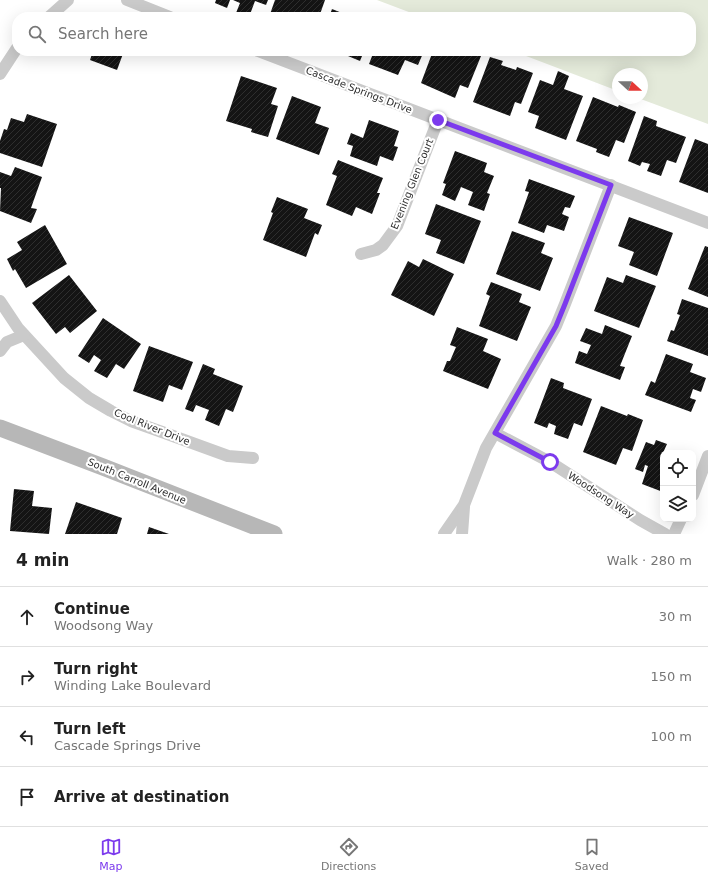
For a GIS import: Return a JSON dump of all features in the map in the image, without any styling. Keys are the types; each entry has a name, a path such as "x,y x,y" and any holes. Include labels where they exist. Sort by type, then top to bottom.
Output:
{"main road":[{"name":"South Carroll Avenue","path":"0,428 274,534"}],"street":[{"path":"55,12 68,0"},
{"path":"127,0 157,12"},
{"path":"0,74 12,56"},
{"name":"Cascade Springs Drive","path":"271,56 708,223"},
{"name":"Evening Glen Court","path":"361,254 376,250 383,245 397,226 438,120"},
{"path":"444,534 464,505 486,448 556,326 611,185"},
{"name":"Cool River Drive","path":"0,301 24,335 64,378 89,398 131,421 228,456 254,458"},
{"path":"0,351 7,342 24,335"},
{"name":"Woodsong Way","path":"495,433 550,462 640,520 665,534"},
{"path":"696,487 708,456"},
{"path":"462,534 464,505"},
{"path":"674,534 680,522"}],"green space":[{"path":"377,0 708,0 708,124 648,102 648,68 612,68 612,89 526,56 696,56 696,12 409,12"}],"building":[{"path":"216,0 230,0 227,8 215,3"},
{"path":"233,0 268,0 266,5 255,1 251,12 236,12 240,3"},
{"path":"275,0 325,0 321,12 271,12"},
{"path":"332,9 340,12 331,12"},
{"path":"91,56 122,56 117,70 90,60"},
{"path":"348,56 362,56 360,61"},
{"path":"372,56 422,56 418,65 405,60 398,75 369,64"},
{"path":"431,56 481,56 468,88 460,85 455,98 421,83"},
{"path":"490,57 503,61 501,65 516,70 517,67 533,73 521,104 515,102 510,116 473,102"},
{"path":"558,71 569,76 564,89 583,96 566,140 535,128 539,116 528,112 540,80 553,85"},
{"path":"241,76 277,88 271,104 278,106 268,137 251,132 252,129 226,121"},
{"path":"292,96 321,107 315,123 329,128 319,155 276,139"},
{"path":"593,97 618,107 619,105 636,112 624,143 616,140 609,157 596,152 597,149 576,141"},
{"path":"27,114 57,124 42,167 0,153 0,141 4,129 7,130 11,118 24,122"},
{"path":"644,116 657,121 656,126 686,137 676,163 667,160 661,176 647,171 650,164 642,162 640,166 628,161"},
{"path":"369,120 399,131 394,146 398,147 393,161 380,156 377,166 350,156 353,146 347,144 351,133 363,138"},
{"path":"695,139 708,144 708,193 679,182"},
{"path":"455,151 487,163 484,172 494,176 487,193 490,194 484,211 468,205 473,192 461,187 455,201 442,195 446,184 443,183"},
{"path":"338,160 383,178 377,193 380,193 372,214 356,207 352,216 326,205 337,176 332,174"},
{"path":"15,167 42,177 31,208 37,209 31,223 0,211 0,172 11,176"},
{"path":"529,179 575,196 570,208 565,207 562,214 569,217 564,231 547,225 544,233 518,223 529,192 525,191"},
{"path":"277,197 308,209 304,218 322,225 318,235 315,233 306,257 263,240"},
{"path":"436,204 481,221 464,264 436,253 441,240 425,234"},
{"path":"629,217 673,233 657,276 629,265 634,252 618,246"},
{"path":"45,225 67,264 26,288 15,269 13,271 7,259 22,250 17,242"},
{"path":"512,231 545,243 541,253 553,258 540,291 496,274"},
{"path":"705,246 708,247 708,297 688,289"},
{"path":"423,259 454,274 434,316 391,295 408,261 419,267"},
{"path":"69,275 97,311 70,333 65,327 56,334 32,303"},
{"path":"626,275 656,286 639,328 594,311 607,277 623,283"},
{"path":"491,282 522,294 519,302 531,307 517,341 479,326 490,296 486,294"},
{"path":"682,299 708,308 708,356 667,341 671,330 674,331 680,315 677,314"},
{"path":"103,318 141,344 124,369 116,364 107,378 94,371 101,360 94,355 89,363 78,356"},
{"path":"605,325 632,336 620,366 625,367 620,380 575,363 579,351 587,354 591,345 580,341 586,328 602,334"},
{"path":"457,327 488,339 483,351 501,359 488,389 443,371 447,361 450,361 456,347 450,345"},
{"path":"149,346 193,362 182,390 169,385 163,402 133,391"},
{"path":"666,354 693,364 690,372 706,378 701,392 693,389 690,398 696,400 691,412 645,395 651,381 655,383"},
{"path":"203,364 215,369 213,374 243,386 233,412 226,409 219,426 205,420 209,410 196,405 193,412 185,409"},
{"path":"551,378 564,383 563,388 592,399 582,426 574,423 568,439 554,434 556,426 549,423 547,428 534,423"},
{"path":"601,406 627,416 628,414 643,420 632,451 623,448 616,465 583,452"},
{"path":"656,440 667,444 664,450 660,450 660,491 642,484 648,466 645,465 643,472 635,469 646,442 654,445"},
{"path":"14,489 34,491 32,506 52,508 49,534 10,531"},
{"path":"76,502 122,518 117,534 65,534"},
{"path":"149,527 169,534 147,534"}],"route":[{"path":"438,120 611,185 556,326 495,433 550,462"}]}
